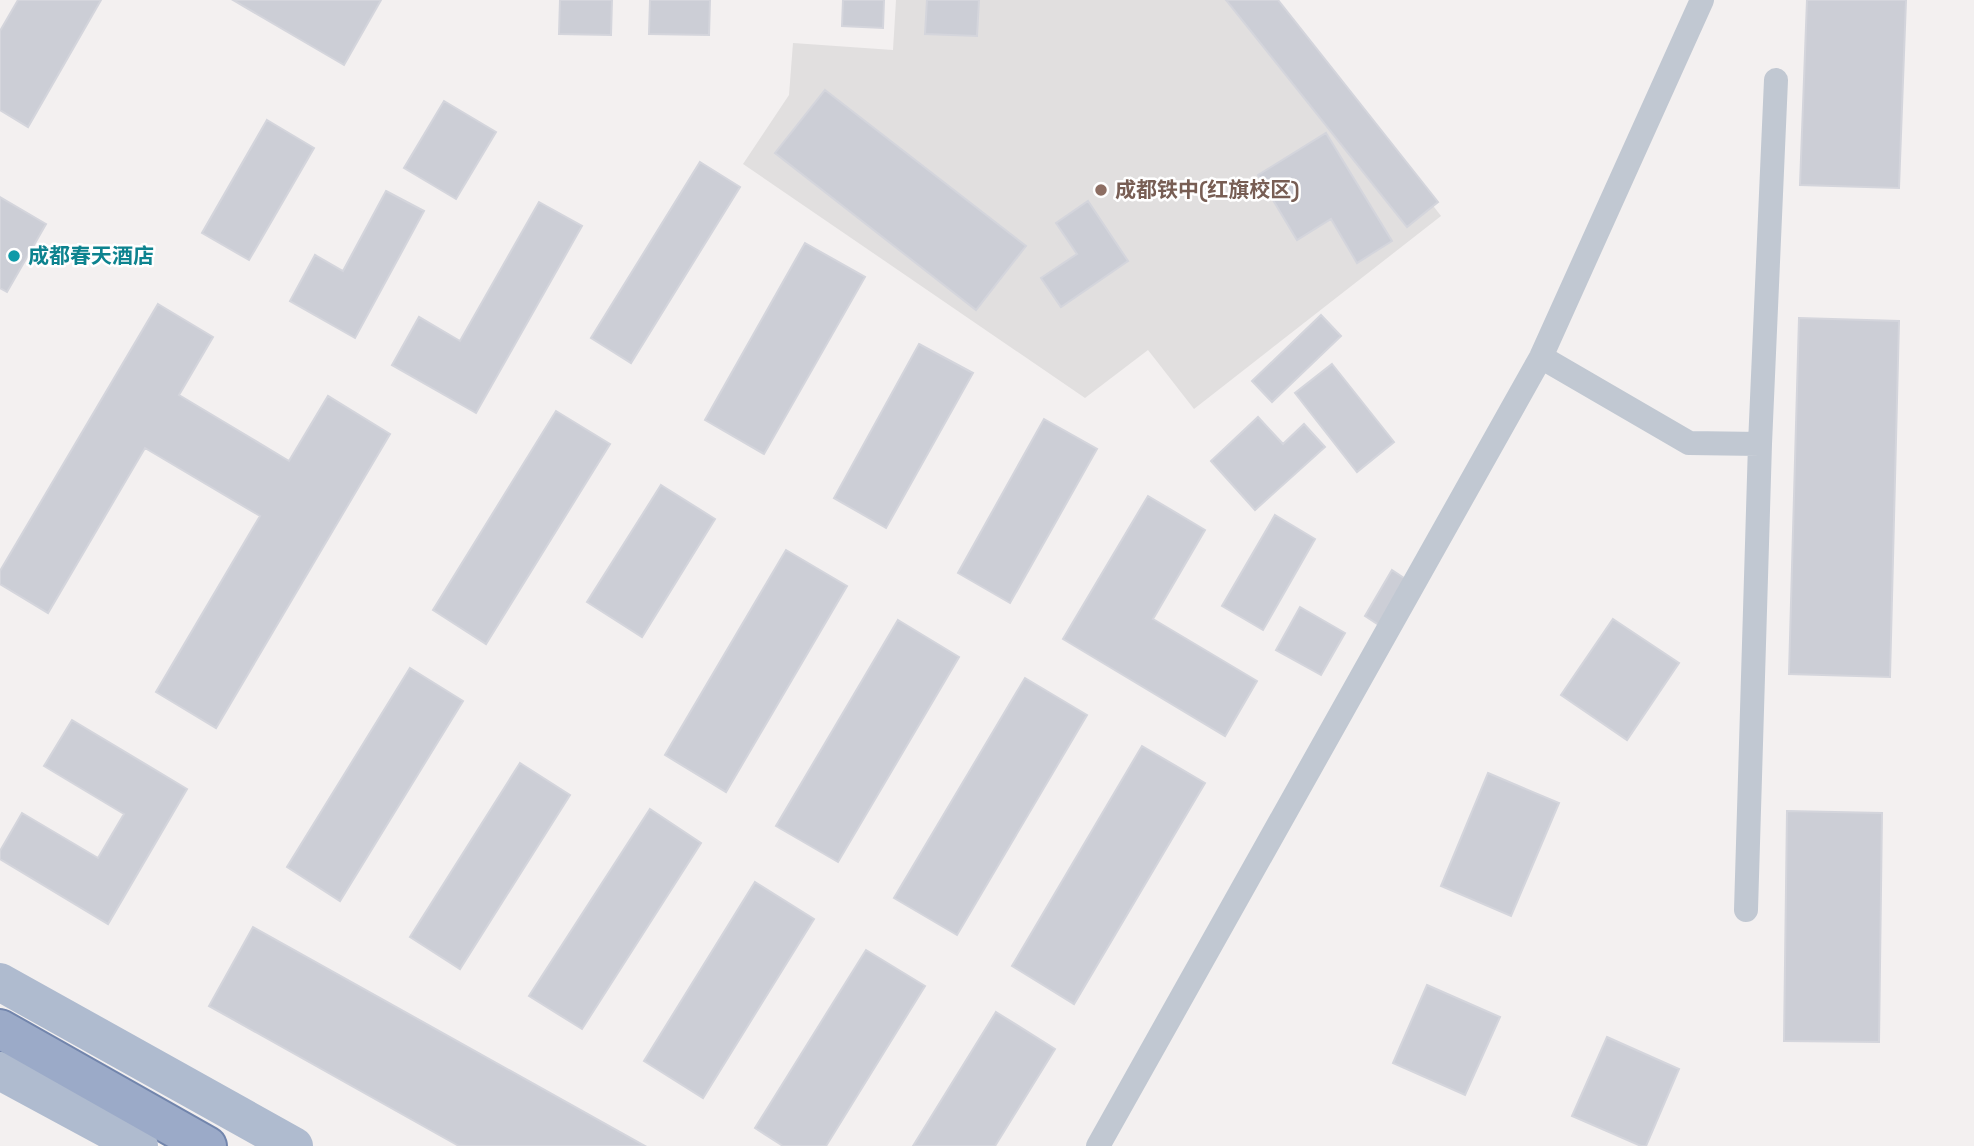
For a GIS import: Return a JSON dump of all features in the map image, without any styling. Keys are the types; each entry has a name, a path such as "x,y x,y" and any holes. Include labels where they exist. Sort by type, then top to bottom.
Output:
{"highway":[{"path":"0,1029 207,1146"}],"main road":[{"path":"0,982 294,1146"},
{"path":"0,1071 139,1146"}],"street":[{"path":"1098,1146 1541,357 1702,0"},
{"path":"1746,910 1760,444 1776,80"},
{"path":"1541,357 1689,443 1760,444"}],"shaded area":[{"name":"成都铁中(红旗校区)","path":"896,0 1275,0 1441,216 1194,409 1148,350 1085,398 743,164 789,95 793,43 893,50"}],"building":[{"path":"18,0 101,0 28,127 0,110 0,31"},
{"path":"233,0 381,0 344,65"},
{"path":"560,0 612,0 611,35 559,34"},
{"path":"650,0 710,0 709,35 649,34"},
{"path":"843,0 884,0 883,28 842,26"},
{"path":"927,0 979,0 977,36 925,34"},
{"path":"1226,0 1278,0 1438,202 1407,227"},
{"path":"1807,0 1906,0 1899,188 1800,185"},
{"path":"825,90 1026,246 976,310 775,153"},
{"path":"444,101 496,132 456,199 404,168"},
{"path":"267,120 314,148 249,260 202,233"},
{"path":"1326,133 1392,241 1357,263 1331,219 1297,240 1258,175"},
{"path":"700,162 740,187 631,363 591,338"},
{"path":"386,191 424,211 355,338 290,301 315,255 343,271"},
{"name":"成都春天酒店","path":"0,197 46,224 7,292 0,288"},
{"path":"1088,201 1128,261 1061,307 1041,278 1077,254 1056,223"},
{"path":"539,202 582,226 476,413 392,365 419,317 460,341"},
{"path":"805,243 865,277 764,454 705,420"},
{"path":"158,304 213,337 179,395 289,461 328,396 390,434 216,728 156,692 260,516 145,448 48,613 0,584 0,571"},
{"path":"1321,315 1341,336 1272,402 1252,381"},
{"path":"1799,318 1899,321 1890,677 1789,674"},
{"path":"919,344 973,373 886,528 834,498"},
{"path":"1332,364 1394,442 1357,472 1295,393"},
{"path":"556,411 610,444 486,644 433,610"},
{"path":"1258,417 1283,444 1304,424 1325,447 1255,510 1211,461"},
{"path":"1044,419 1097,449 1010,603 958,573"},
{"path":"661,485 715,519 642,637 587,602"},
{"path":"1148,496 1205,530 1153,619 1257,681 1225,736 1063,639"},
{"path":"1275,515 1315,539 1263,630 1222,606"},
{"path":"786,550 847,586 726,792 665,755"},
{"path":"1392,570 1407,580 1379,625 1365,616"},
{"path":"1300,607 1345,633 1321,675 1276,650"},
{"path":"1613,619 1679,663 1627,740 1561,695"},
{"path":"898,620 959,657 838,862 776,826"},
{"path":"410,668 463,701 340,901 287,867"},
{"path":"1025,678 1087,715 957,935 894,898"},
{"path":"72,720 187,789 108,924 0,859 0,851 22,813 98,858 124,814 44,766"},
{"path":"1142,746 1205,783 1074,1004 1012,966"},
{"path":"520,763 570,795 460,969 410,937"},
{"path":"1488,773 1559,803 1511,916 1441,886"},
{"path":"650,809 701,843 582,1029 529,996"},
{"path":"1787,811 1882,813 1879,1042 1784,1041"},
{"path":"755,882 814,919 703,1098 644,1061"},
{"path":"253,927 645,1146 459,1146 209,1006"},
{"path":"866,950 925,986 826,1146 783,1146 755,1128"},
{"path":"1427,985 1500,1017 1465,1095 1393,1063"},
{"path":"996,1012 1055,1049 995,1146 913,1146"},
{"path":"1607,1037 1679,1069 1646,1146 1572,1116"}],"place":[{"name":"成都铁中(红旗校区)","path":"1101,190"},
{"name":"成都春天酒店","path":"14,256"}]}
